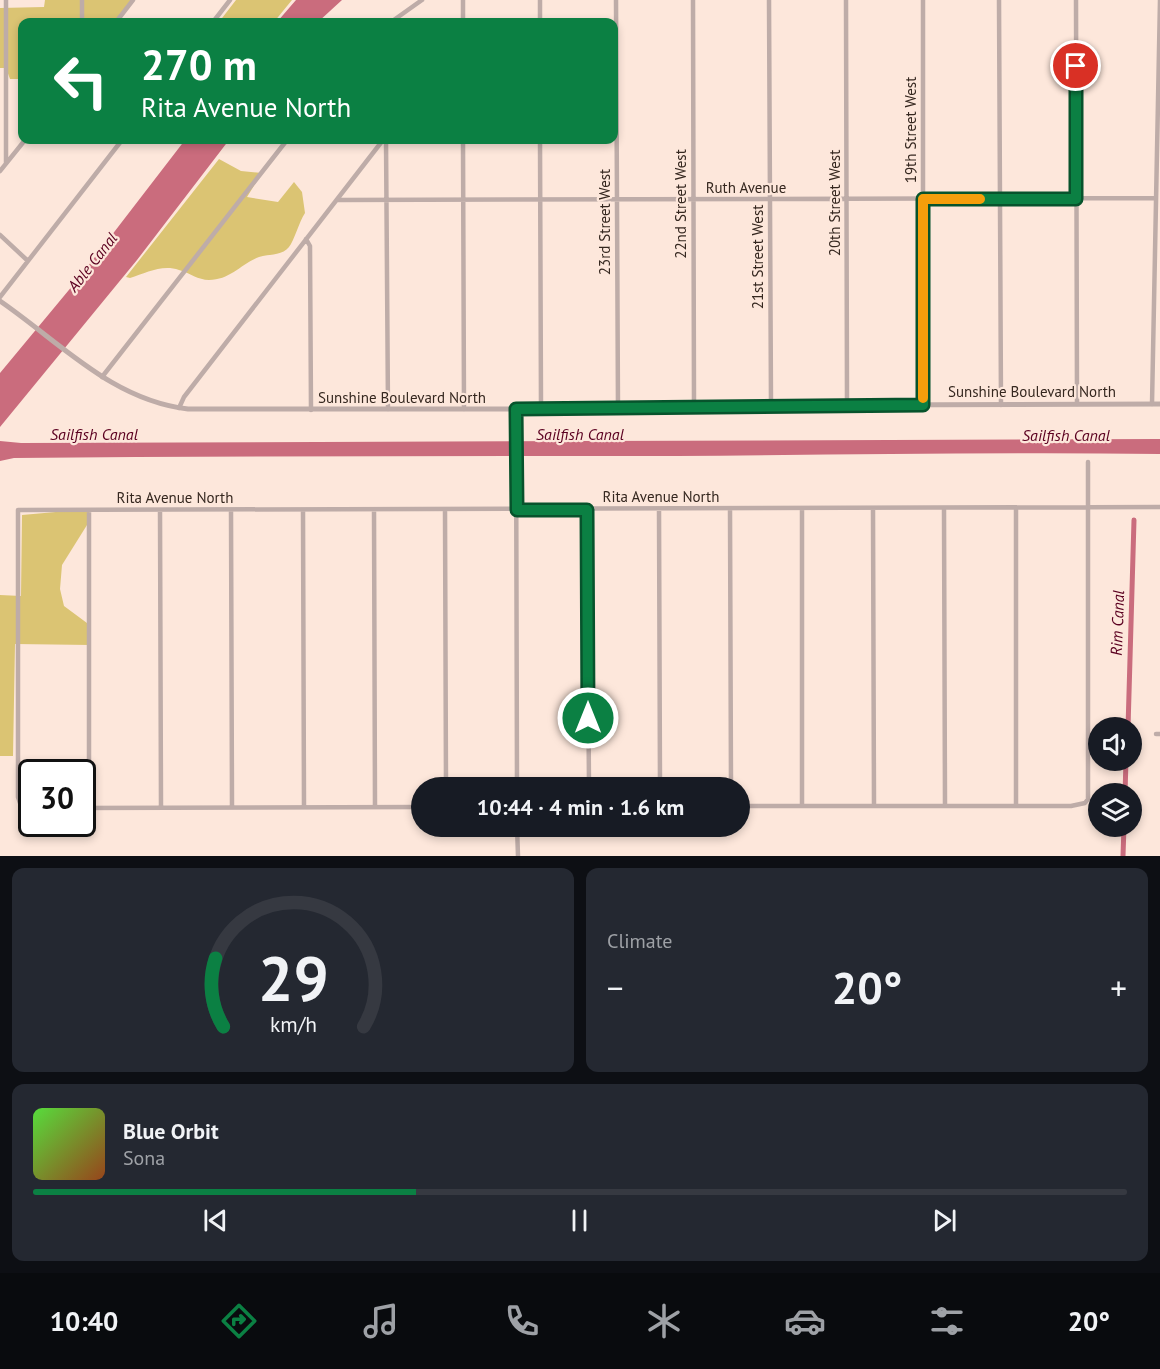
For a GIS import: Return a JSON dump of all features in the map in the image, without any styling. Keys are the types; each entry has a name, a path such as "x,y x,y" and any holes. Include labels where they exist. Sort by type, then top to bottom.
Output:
{"street":[{"path":"6,0 6,163"},
{"path":"82,0 82,18"},
{"path":"119,18 133,0"},
{"path":"216,18 230,0"},
{"path":"397,18 422,0"},
{"path":"463,0 463,18"},
{"path":"540,0 540,18"},
{"name":"23rd Street West","path":"616,0 616,18"},
{"name":"22nd Street West","path":"693,0 694,407"},
{"name":"21st Street West","path":"769,0 771,406"},
{"name":"20th Street West","path":"846,0 847,405"},
{"name":"19th Street West","path":"923,0 923,405"},
{"path":"999,0 1001,405"},
{"path":"1076,0 1077,404"},
{"path":"1152,404 1160,0"},
{"path":"0,171 22,144"},
{"path":"0,297 119,144"},
{"path":"102,377 284,144"},
{"path":"179,408 184,397 382,144"},
{"path":"385,144 388,410"},
{"path":"463,144 464,409"},
{"path":"540,144 541,409"},
{"name":"23rd Street West","path":"616,144 618,409"},
{"name":"Ruth Avenue","path":"337,200 1156,198"},
{"path":"0,235 28,261"},
{"path":"306,239 310,246 311,410"},
{"name":"Sunshine Boulevard North","path":"0,301 119,388 144,399 179,408 388,410 1160,404"},
{"path":"516,409 517,777"},
{"path":"750,806 1071,806 1085,803 1088,799 1088,462"},
{"name":"Rita Avenue North","path":"18,759 18,510 1160,507"},
{"path":"1016,508 1016,806"},
{"path":"659,509 660,777"},
{"path":"730,509 731,777"},
{"path":"802,509 802,806"},
{"path":"873,509 874,806"},
{"path":"944,509 945,806"},
{"path":"89,510 89,759"},
{"path":"160,510 160,807"},
{"path":"231,510 232,807"},
{"path":"303,510 303,807"},
{"path":"374,510 375,807"},
{"path":"445,510 446,777"},
{"path":"587,510 589,777"},
{"path":"96,808 411,807"},
{"path":"517,837 518,856"}],"shaded area":[{"path":"45,0 131,0 117,18 18,18 18,79 10,79 6,68 0,68 0,8 44,7"},
{"path":"236,0 292,0 277,18 222,18"},
{"path":"219,159 241,171 262,173 247,197 278,202 294,182 302,192 305,213 289,247 279,253 259,257 229,275 216,279 201,279 173,268 126,277"},
{"path":"90,510 87,525 62,565 60,589 64,606 91,626 91,645 15,644 13,756 0,756 0,595 21,596 22,515"}],"water":[{"path":"296,0 342,0 322,18 280,18"},
{"name":"Able Canal","path":"182,144 226,144 137,260 0,427 0,373 78,279"},
{"path":"1160,439 1160,454 97,457 14,458 0,461 0,441 21,443"}],"waterway":[{"name":"Rim Canal","path":"1128,717 1134,520"},
{"name":"Rim Canal","path":"1125,783 1126,771"},
{"name":"Rim Canal","path":"1123,856 1124,837"}],"slow traffic":[{"path":"923,398 923,199 980,199"}],"route":[{"path":"588,718 587,510 517,510 516,409 923,405 923,199 1076,199 1076,66"}],"water label":[{"name":"Sailfish Canal","path":"94,434"},
{"name":"Sailfish Canal","path":"580,434"},
{"name":"Sailfish Canal","path":"1066,435"}]}
